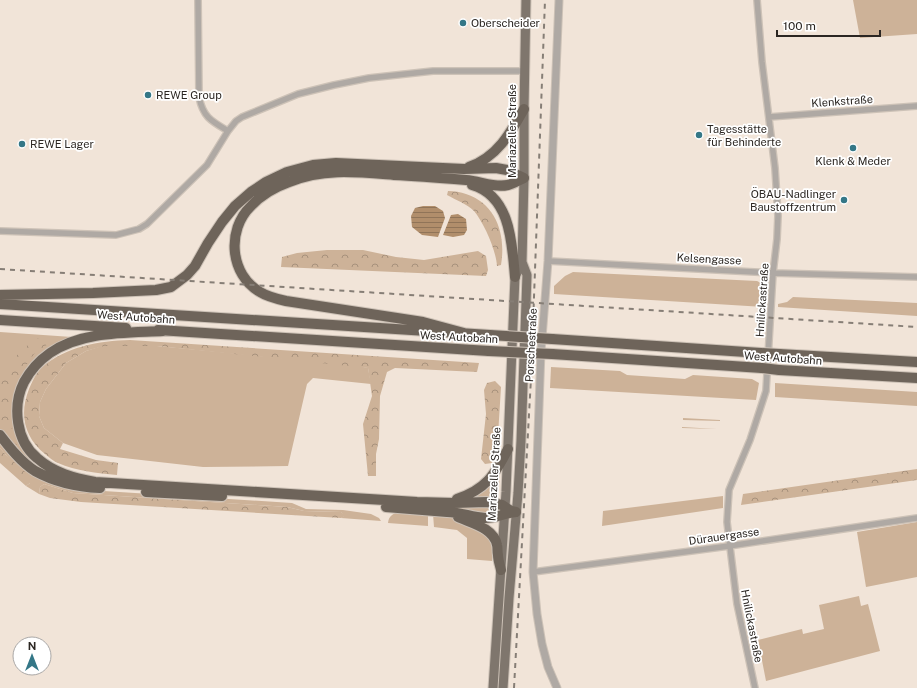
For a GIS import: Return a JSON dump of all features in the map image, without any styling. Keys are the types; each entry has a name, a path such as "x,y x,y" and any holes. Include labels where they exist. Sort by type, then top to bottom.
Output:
{"highway":[{"path":"464,169 480,163 496,151 510,134 524,109"},
{"path":"0,295 93,293 156,290 171,287 187,275 195,266 222,222 235,206 251,192 266,182 287,172 313,165 336,163 464,169 496,168 507,170 524,178"},
{"path":"464,333 423,322 286,301 271,297 260,292 245,278 239,269 235,255 234,241 236,231 243,216 262,196 289,182 324,172 466,180 501,186 512,184 524,178"},
{"path":"451,179 476,186 488,193 497,202 504,213 508,224 512,241 515,277"},
{"name":"West Autobahn","path":"0,304 917,362"},
{"name":"West Autobahn","path":"0,320 917,378"},
{"path":"163,330 80,339 51,352 35,367 23,383 18,405 18,418 20,431 26,445 36,458 61,474 95,482 446,507 456,512 485,518 505,511 511,513 516,512"},
{"path":"0,436 19,457 34,470 59,482 86,487 434,510 487,502 502,505 505,511"},
{"path":"446,507 478,490 488,482 508,449"},
{"path":"446,507 489,532 498,546 501,570"}],"main road":[{"name":"Mariazeller Straße","path":"503,688 521,433 527,275 522,262 526,0"},
{"name":"Mariazeller Straße","path":"493,688 505,511 515,277 522,262"}],"street":[{"path":"198,0 199,97 204,113 212,122 228,131"},
{"name":"Porschestraße","path":"557,688 548,667 542,644 537,614 533,572 541,351 548,261 559,0"},
{"name":"Hnilickastraße","path":"755,688 737,604 727,522 729,490 750,440 766,392 773,273 777,239 778,216 775,168 762,62 757,0"},
{"path":"0,231 116,235 139,229 147,224 208,165 228,131 236,121 242,117 298,94 369,78 433,71 525,71"},
{"name":"Klenkstraße","path":"768,117 917,106"},
{"name":"Kelsengasse","path":"548,261 773,273 917,277"},
{"name":"Dürauergasse","path":"533,572 729,546 917,518"}],"green space":[{"path":"853,0 917,0 917,34 860,38"},
{"path":"448,191 466,194 477,199 492,213 497,222 502,243 501,265 497,266 492,245 478,216 468,206 447,195"},
{"path":"327,250 363,250 396,257 424,260 478,251 486,256 488,270 486,276 281,267 282,257 297,253"},
{"path":"573,272 757,281 765,285 765,307 554,294 554,286 565,276"},
{"path":"793,297 917,303 917,316 778,307 778,304 787,302"},
{"path":"0,332 72,337 58,344 22,379 19,440 60,478 36,467 22,457 0,431"},
{"path":"45,338 48,344 34,354 11,387 9,416 17,446 0,421 0,381 15,357 34,339"},
{"path":"130,340 479,363 477,372 395,368 387,372 380,396 376,476 368,476 363,424 372,396 368,368 157,346 104,346 86,351 66,363 46,389 40,402 39,416 44,428 63,443 60,449 96,460 118,463 117,475 79,470 54,461 32,440 25,424 24,407 26,398 36,375 41,368 61,354 95,343"},
{"path":"105,345 157,346 353,365 368,368 371,384 313,378 307,384 288,466 203,467 97,455 63,443 44,428 39,416 40,402 46,389 66,363 86,351"},
{"path":"551,367 620,371 627,375 685,379 693,375 752,379 759,383 756,400 550,388"},
{"path":"495,381 501,387 497,452 492,463 485,464 481,459 486,414 484,390 487,383"},
{"path":"775,383 917,392 917,406 775,397"},
{"path":"683,418 720,420 720,421 683,420"},
{"path":"682,427 717,429 682,428"},
{"path":"0,440 21,464 88,490 292,503 306,509 343,510 371,514 379,518 381,521 341,518 344,516 341,512 304,511 287,507 73,493 44,484 40,487 39,494 26,486 30,483 0,448"},
{"path":"0,448 32,478 30,483 26,486 0,463"},
{"path":"917,469 917,480 741,505 743,494"},
{"path":"500,472 498,501 464,500"},
{"path":"44,484 73,493 287,507 304,511 341,512 345,516 341,518 81,502 50,498 39,494 40,487"},
{"path":"723,496 723,508 602,526 603,511"},
{"path":"434,505 498,506 497,513 485,515"},
{"path":"399,512 428,513 428,526 388,523 391,516"},
{"path":"433,514 454,518 486,533 493,546 492,561 467,559 467,538 457,530 434,527"},
{"path":"917,522 917,577 866,587 857,532"},
{"path":"859,596 861,606 868,604 880,651 766,681 758,640 802,629 803,634 824,629 819,605"}],"shaded area":[{"path":"435,206 443,211 445,218 438,237 422,235 412,227 411,216 415,208"},
{"path":"458,214 466,219 467,230 464,235 453,237 443,235 451,215"}],"railway":[{"path":"514,688 531,378 545,0"},
{"path":"0,269 917,327"}],"place":[{"name":"Oberscheider","path":"463,23"},
{"name":"REWE Group","path":"148,95"},
{"name":"Tagesstätte für Behinderte","path":"699,135"},
{"name":"REWE Lager","path":"22,144"},
{"name":"Klenk & Meder","path":"853,148"},
{"name":"ÖBAU-Nadlinger Baustoffzentrum","path":"844,200"}]}
